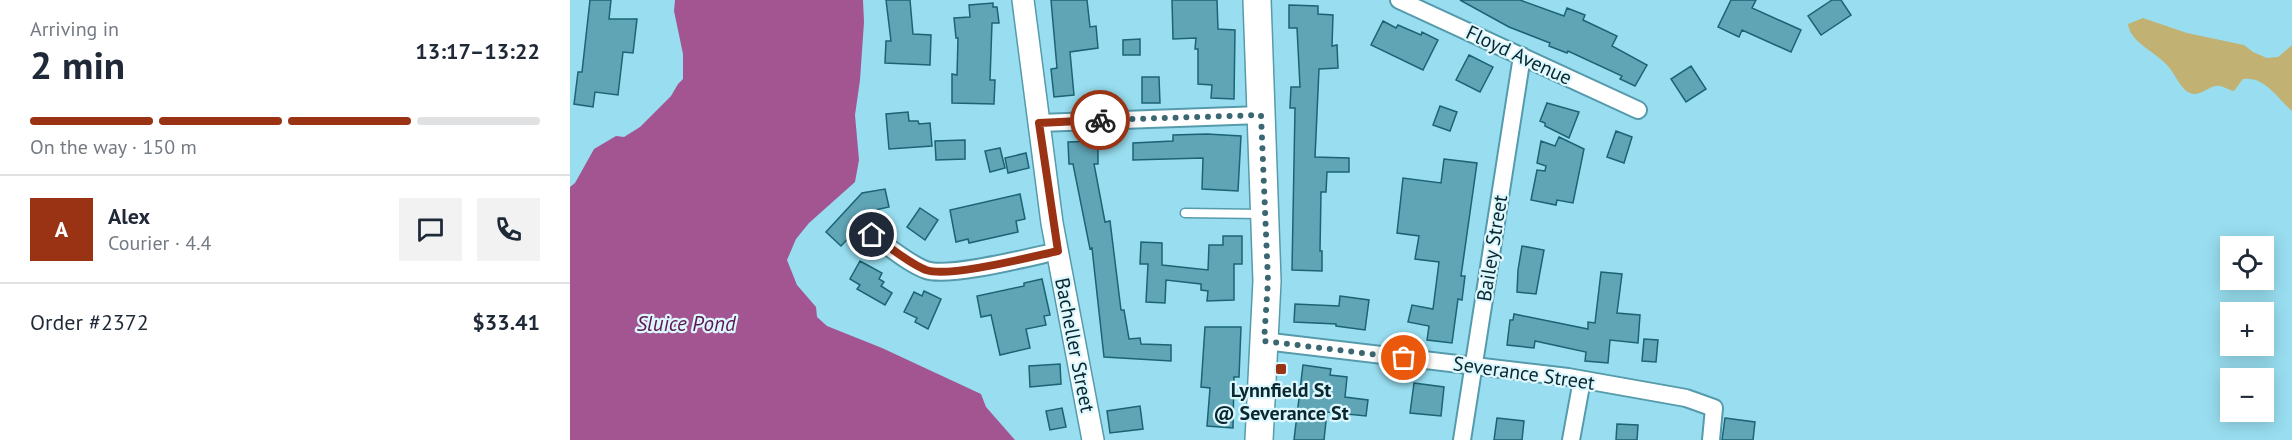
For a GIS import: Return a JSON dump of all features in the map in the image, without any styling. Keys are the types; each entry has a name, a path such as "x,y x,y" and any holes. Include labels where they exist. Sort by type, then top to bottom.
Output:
{"main road":[{"path":"1257,0 1268,281 1259,440"}],"street":[{"name":"Bacheller Street","path":"1023,0 1058,251 1093,440"},
{"name":"Floyd Avenue","path":"1399,0 1638,110"},
{"name":"Bailey Street","path":"1462,440 1522,56"},
{"path":"1039,123 1261,115"},
{"path":"872,235 924,269 934,272 967,269 1058,251"},
{"name":"Severance Street","path":"1264,341 1582,380 1686,398 1714,408 1711,440"},
{"path":"1571,440 1582,380"}],"lane":[{"path":"1185,213 1265,214"}],"shaded area":[{"path":"2143,18 2187,33 2244,45 2267,58 2278,57 2292,45 2292,111 2264,84 2251,79 2243,79 2234,91 2218,86 2197,94 2186,91 2169,67 2133,36 2128,24"}],"water":[{"name":"Sluice Pond","path":"675,0 863,0 864,22 860,80 855,115 859,160 855,182 809,223 796,239 787,260 797,285 816,307 817,317 827,326 882,348 981,394 986,407 1015,440 570,440 570,187 575,183 594,149 616,136 624,137 640,127 671,96 683,79 683,54 674,11"}],"building":[{"path":"590,0 611,0 609,19 637,19 633,53 623,52 618,95 595,92 593,107 574,104 578,72 582,72"},
{"path":"886,0 910,0 913,34 931,35 930,65 885,63 886,41 891,41"},
{"path":"1051,0 1087,0 1090,27 1096,26 1098,48 1070,52 1074,95 1054,97 1051,69 1057,68"},
{"path":"1172,0 1217,0 1218,29 1235,30 1234,99 1211,98 1212,85 1198,84 1196,38 1173,39"},
{"path":"1460,0 1520,0 1564,16 1567,8 1585,15 1583,20 1617,36 1612,46 1647,65 1635,86 1620,79 1622,76 1568,51 1567,53 1549,46 1550,43 1509,27"},
{"path":"1731,0 1756,0 1752,8 1801,30 1791,52 1742,30 1739,37 1718,27"},
{"path":"1832,0 1841,0 1851,15 1821,35 1808,16"},
{"path":"993,3 993,7 997,7 999,23 992,23 990,80 995,80 994,104 952,103 952,74 957,75 958,38 956,38 954,18 970,17 969,5"},
{"path":"1289,5 1318,6 1318,14 1333,15 1332,46 1337,45 1338,68 1319,69 1315,157 1349,158 1349,172 1327,172 1326,192 1321,192 1322,271 1292,270 1295,108 1290,108 1291,87 1300,87 1297,28 1289,28"},
{"path":"1383,21 1396,28 1398,25 1421,35 1422,32 1438,40 1423,70 1371,45"},
{"path":"1140,39 1140,55 1123,55 1123,40"},
{"path":"1469,55 1493,67 1480,92 1456,80"},
{"path":"1691,66 1706,89 1686,102 1671,79"},
{"path":"1142,77 1159,77 1160,103 1142,103"},
{"path":"1547,103 1579,112 1569,138 1540,121"},
{"path":"1440,106 1457,112 1450,131 1433,125"},
{"path":"908,112 909,121 918,121 919,124 930,123 932,146 889,149 886,114"},
{"path":"1616,131 1632,137 1624,163 1607,157"},
{"path":"1173,135 1241,136 1238,191 1202,189 1203,158 1133,160 1133,143 1173,141"},
{"path":"1559,137 1584,149 1573,203 1557,200 1556,205 1531,200 1537,170 1545,171 1546,166 1537,163 1541,141 1555,146"},
{"path":"965,140 965,159 936,160 935,141"},
{"path":"1098,141 1098,164 1094,164 1105,222 1110,221 1121,310 1124,310 1129,339 1140,338 1141,344 1171,345 1171,361 1104,357 1092,248 1090,249 1073,164 1069,164 1068,142"},
{"path":"1000,148 1005,168 990,172 985,151"},
{"path":"1026,153 1029,168 1008,173 1005,158"},
{"path":"1444,159 1477,163 1461,276 1465,276 1462,300 1458,299 1452,343 1427,340 1429,326 1408,322 1412,305 1433,309 1439,262 1415,259 1419,236 1397,233 1403,178 1441,183"},
{"path":"885,189 889,207 875,210 841,246 826,232 862,193"},
{"path":"1020,194 1025,219 1016,221 1018,232 969,243 968,239 956,242 950,210"},
{"path":"920,208 938,220 925,240 907,227"},
{"path":"1223,236 1242,236 1242,264 1234,264 1234,300 1207,301 1208,291 1201,290 1201,284 1166,280 1165,303 1146,302 1148,264 1140,264 1141,242 1162,243 1162,265 1208,270 1209,245 1223,245"},
{"path":"1522,246 1544,250 1536,294 1517,292"},
{"path":"860,261 882,273 879,279 884,282 881,286 892,293 885,305 857,289 860,285 850,279"},
{"path":"1601,272 1622,274 1617,313 1640,315 1638,343 1610,340 1608,363 1585,361 1586,352 1535,341 1534,348 1507,345 1510,320 1513,320 1514,314 1588,329 1588,322 1595,323"},
{"path":"1042,279 1050,315 1044,316 1046,325 1026,329 1030,348 1000,355 991,315 981,317 977,296 1024,286 1024,283"},
{"path":"924,291 941,299 928,329 915,322 917,318 904,312 914,292 922,296"},
{"path":"1340,296 1369,300 1365,330 1336,326 1336,324 1294,322 1295,304 1339,306"},
{"path":"1205,327 1241,327 1239,377 1234,377 1233,428 1207,426 1210,388 1201,387"},
{"path":"1644,339 1658,340 1656,362 1642,361"},
{"path":"1060,364 1061,384 1030,387 1029,366"},
{"path":"1303,365 1331,369 1330,375 1347,377 1345,397 1368,400 1366,416 1327,412 1324,440 1294,440"},
{"path":"1414,383 1444,387 1441,416 1410,413"},
{"path":"1140,406 1143,429 1110,433 1107,411"},
{"path":"1062,408 1066,427 1050,430 1046,411"},
{"path":"1497,418 1524,421 1522,440 1494,440"},
{"path":"1725,418 1755,422 1753,440 1722,440"},
{"path":"1617,424 1638,425 1637,440 1616,440"}],"way so far":[{"path":"1100,120 1261,115 1268,281 1264,341 1404,358"}],"place":[{"name":"Lynnfield St @ Severance St","path":"1281,369"}],"route":[{"path":"872,235 924,269 934,272 967,269 1058,251 1052,223 1039,123 1100,120"}]}
